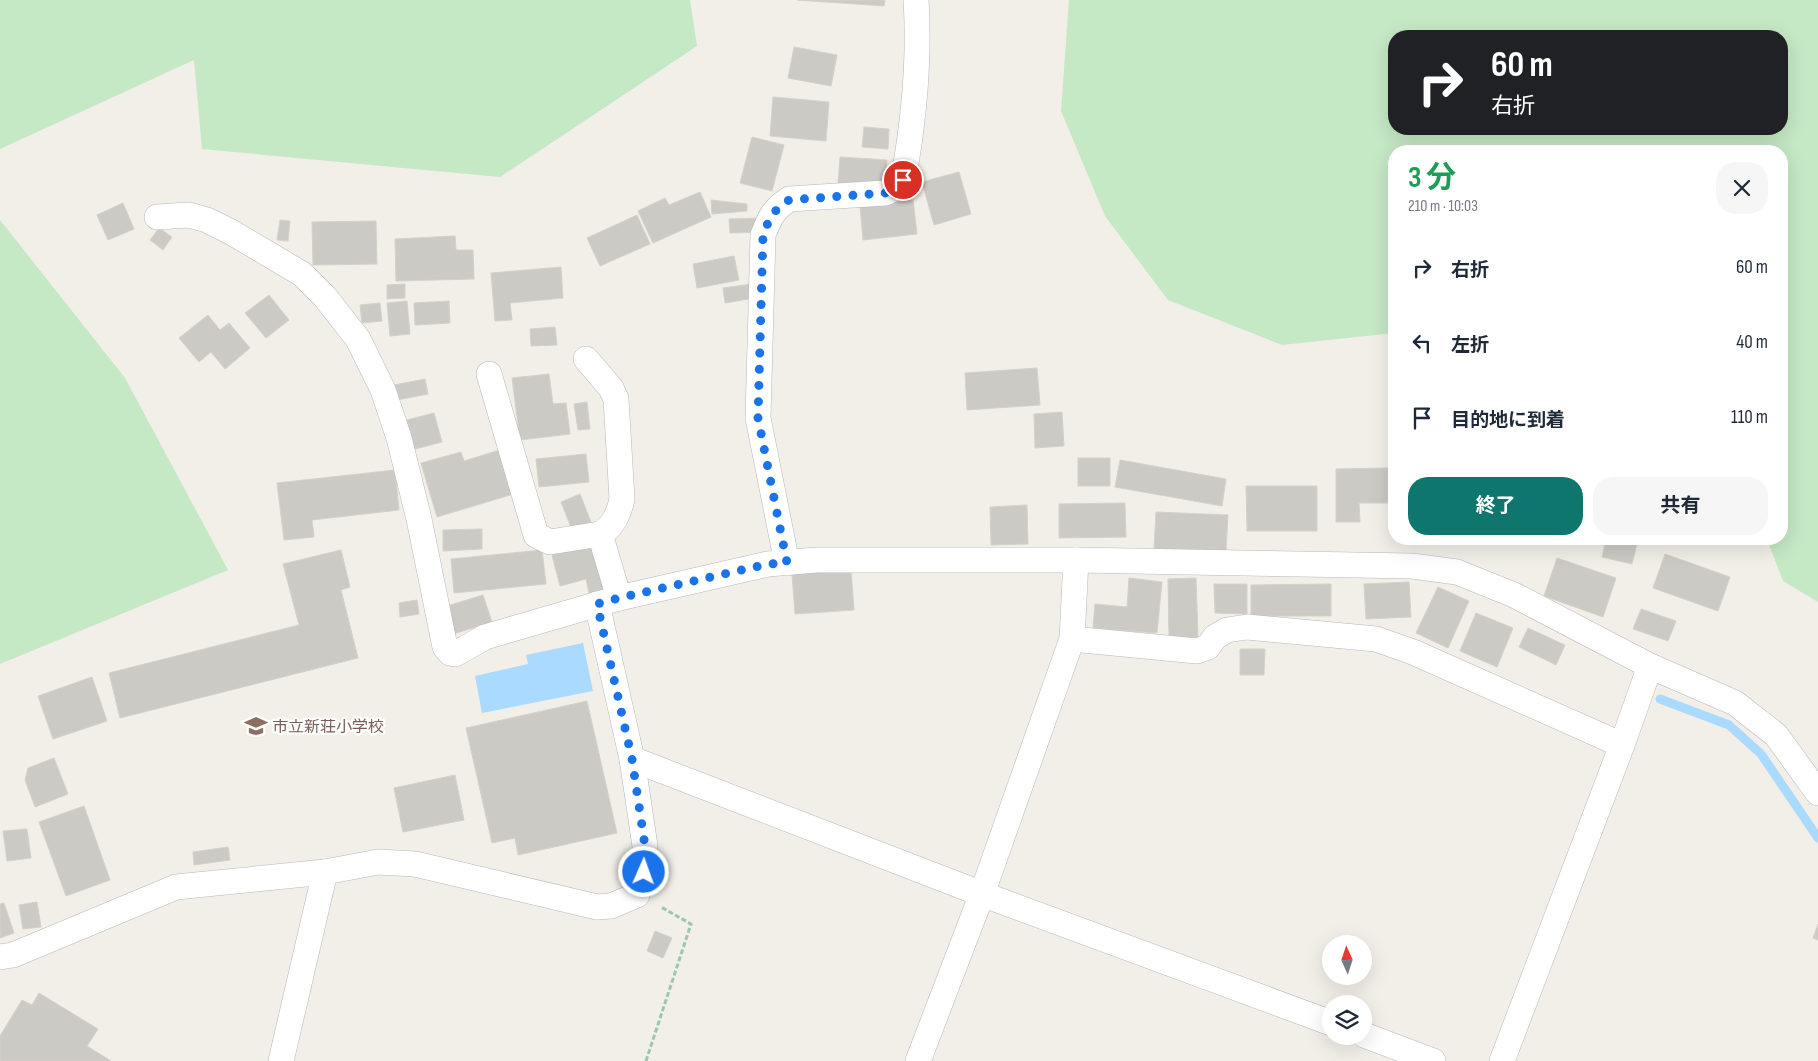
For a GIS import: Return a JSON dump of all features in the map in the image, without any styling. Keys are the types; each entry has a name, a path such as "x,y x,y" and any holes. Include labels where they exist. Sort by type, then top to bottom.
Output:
{"street":[{"path":"787,563 758,418 763,235 770,216 778,206 789,200 885,193 896,188 903,180 916,94 918,29 916,0"},
{"path":"157,217 189,215 207,220 302,274 325,297 358,340 383,390 399,438 419,519 446,647 450,653 455,654 485,637 608,601 768,564 816,560 1076,560 1412,566 1457,572 1514,595 1650,666 1735,703 1776,735 1818,793"},
{"path":"489,374 536,535 550,542 600,534 614,521 620,510 622,499 616,400 611,388 586,359"},
{"path":"0,958 13,955 176,887 325,872 378,862 415,864 597,907 611,906 638,895 644,872 645,846 608,601 600,534"},
{"path":"918,1061 982,894 1072,639 1076,560"},
{"path":"1072,639 1197,651 1208,647 1216,637 1227,630 1247,627 1376,639 1413,652 1622,744"},
{"path":"1502,1061 1650,666"},
{"path":"632,759 982,894 1322,1020"},
{"path":"281,1061 325,872"},
{"path":"1372,1038 1433,1061"}],"path":[{"path":"638,895 691,924 646,1061"}],"green space":[{"path":"0,0 690,0 697,46 500,177 202,149 194,60 0,149"},
{"path":"1069,0 1818,0 1818,602 1783,581 1769,545 1788,545 1788,145 1388,145 1388,334 1282,345 1168,300 1105,216 1061,111"},
{"path":"0,220 125,378 228,570 0,664"}],"water":[{"path":"583,643 593,691 482,713 475,676 528,664 526,655"}],"building":[{"path":"797,0 885,0 884,6"},
{"path":"794,47 837,55 831,86 788,78"},
{"path":"773,97 829,102 826,141 770,136"},
{"path":"864,127 889,129 888,149 862,147"},
{"path":"752,137 784,145 772,191 740,183"},
{"path":"840,157 887,160 885,187 838,184"},
{"path":"959,172 971,214 934,225 922,182"},
{"path":"700,192 711,217 653,243 638,211 665,198 669,205"},
{"path":"711,200 747,204 747,211 712,214"},
{"path":"913,200 917,234 863,240 860,206"},
{"path":"123,203 134,229 108,240 97,215"},
{"path":"637,215 650,244 600,266 587,238"},
{"path":"762,218 763,232 730,233 729,219"},
{"path":"280,220 290,221 288,241 277,240"},
{"path":"376,221 377,264 313,265 312,222"},
{"path":"159,228 172,237 163,250 150,240"},
{"path":"455,236 456,250 473,250 474,279 396,281 395,239"},
{"path":"734,256 739,280 697,288 693,264"},
{"path":"561,267 563,298 510,303 512,320 495,321 491,273"},
{"path":"405,284 405,298 387,299 387,285"},
{"path":"752,284 754,298 725,303 723,288"},
{"path":"269,295 289,320 266,338 245,313"},
{"path":"407,301 410,334 390,336 387,303"},
{"path":"449,301 450,323 415,325 414,303"},
{"path":"380,303 382,321 362,323 360,305"},
{"path":"208,315 220,330 229,323 250,348 225,369 211,352 199,362 179,338"},
{"path":"555,327 557,345 531,346 530,329"},
{"path":"1037,368 1040,405 967,410 965,373"},
{"path":"549,374 553,404 566,403 570,434 520,440 512,378"},
{"path":"425,379 428,394 397,400 394,385"},
{"path":"587,402 590,429 578,430 574,404"},
{"path":"1062,412 1064,446 1035,448 1034,414"},
{"path":"434,413 442,442 415,449 407,420"},
{"path":"503,449 517,493 437,517 421,463 461,452 464,461"},
{"path":"586,454 589,482 539,487 536,459"},
{"path":"1078,458 1110,458 1110,486 1078,486"},
{"path":"1120,460 1226,479 1222,506 1115,487"},
{"path":"1388,468 1388,503 1359,503 1360,522 1336,522 1336,469"},
{"path":"395,470 399,510 312,520 314,537 284,540 277,483"},
{"path":"1246,486 1317,486 1317,531 1247,531"},
{"path":"580,494 591,522 572,530 561,502"},
{"path":"1125,503 1126,537 1059,538 1059,504"},
{"path":"1027,505 1028,544 991,545 990,507"},
{"path":"1156,512 1228,515 1226,552 1154,549"},
{"path":"482,529 482,549 443,551 443,530"},
{"path":"596,544 607,589 589,593 586,579 560,586 552,555"},
{"path":"1605,545 1637,545 1632,564 1602,557"},
{"path":"341,550 350,587 341,590 358,658 120,718 109,673 299,625 283,564"},
{"path":"542,550 546,584 454,593 451,559"},
{"path":"1665,554 1730,577 1718,611 1653,588"},
{"path":"1557,558 1616,578 1603,617 1544,596"},
{"path":"851,570 854,610 795,614 792,574"},
{"path":"1129,578 1162,582 1157,633 1093,628 1095,604 1127,607"},
{"path":"1196,578 1198,637 1169,638 1168,579"},
{"path":"1409,582 1411,617 1366,619 1364,584"},
{"path":"1214,584 1247,584 1247,614 1215,613"},
{"path":"1331,584 1331,616 1251,616 1251,585"},
{"path":"1438,587 1469,601 1448,648 1416,633"},
{"path":"483,595 492,622 453,634 444,607"},
{"path":"417,600 419,614 400,617 399,603"},
{"path":"1641,609 1676,621 1668,641 1633,629"},
{"path":"1476,613 1513,628 1497,667 1460,651"},
{"path":"1528,628 1565,645 1556,665 1519,647"},
{"path":"1240,649 1265,649 1264,675 1240,675"},
{"path":"92,677 107,721 53,739 38,696"},
{"path":"587,701 617,833 518,855 515,838 492,843 466,728"},
{"path":"54,758 68,794 35,807 25,780 28,768"},
{"path":"455,775 464,820 403,832 394,788"},
{"path":"84,806 110,880 66,896 39,822"},
{"path":"27,829 31,858 7,861 3,831"},
{"path":"228,847 230,860 194,865 193,852"},
{"path":"37,902 41,927 23,929 19,905"},
{"path":"4,903 14,933 0,938 0,904"},
{"path":"1818,924 1818,940 1813,938"},
{"path":"655,931 672,938 663,958 647,951"},
{"path":"39,993 98,1029 87,1046 111,1061 0,1061 0,1036 22,1000 32,1005"}],"waterway":[{"path":"1660,699 1729,725 1761,754 1818,838"}],"place":[{"name":"市立新荘小学校","path":"256,726"}],"route":[{"path":"644,872 645,846 632,759 597,604 768,564 787,563 758,418 763,235 770,216 778,206 789,200 885,193 896,188 903,180"}]}
